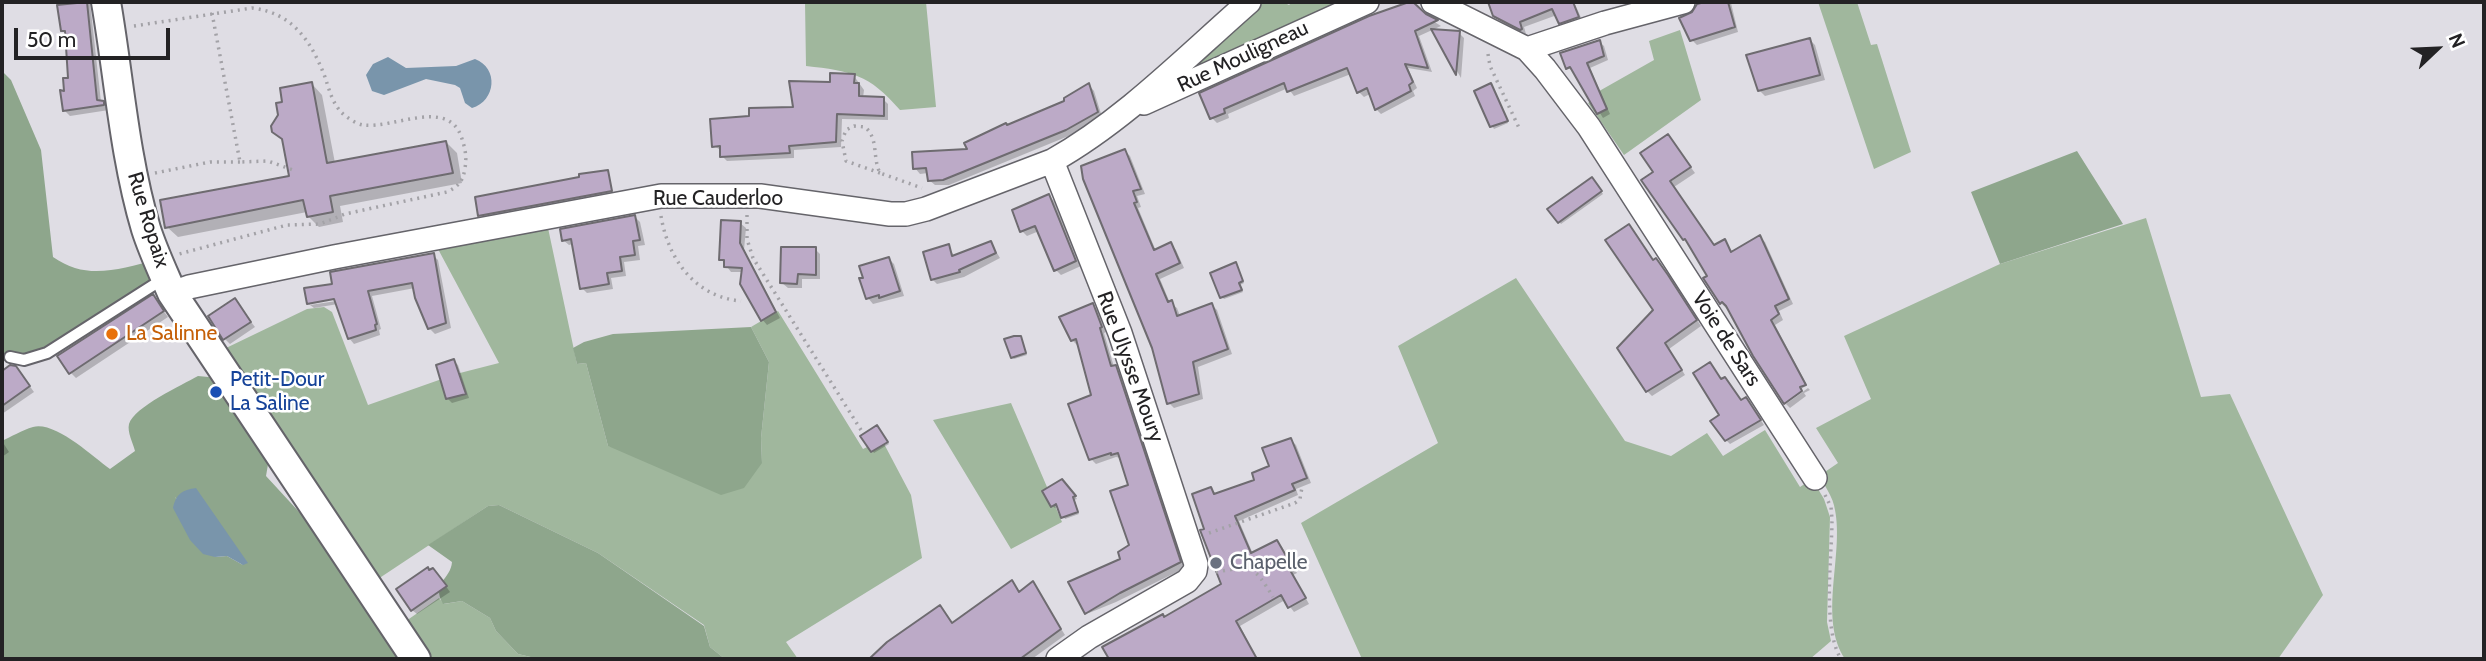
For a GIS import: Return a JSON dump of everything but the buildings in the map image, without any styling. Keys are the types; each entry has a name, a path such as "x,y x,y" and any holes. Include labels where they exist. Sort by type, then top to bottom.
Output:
{"street":[{"name":"Rue Ropaix","path":"106,2 133,177 146,228 165,277 272,441 277,465 324,539 378,618 400,634 416,659"},
{"name":"Rue Cauderloo","path":"165,277 189,286 661,196 788,198 862,211 906,214 926,209 1052,161 1119,115 1249,2"},
{"name":"Rue Mouligneau","path":"1119,115 1367,2"},
{"path":"1433,2 1527,50 1592,27 1683,2"},
{"name":"Voie de Sars","path":"1527,50 1545,69 1589,127 1815,478"},
{"name":"Rue Ulysse Moury","path":"1052,161 1121,333 1195,557 1193,574"},
{"path":"1058,659 1089,636 1193,574"}],"lane":[{"path":"10,357 24,360 47,353 165,277"}],"path":[{"path":"111,30 212,13 252,8 270,10 284,18 304,36 318,57 334,102 352,121 363,125 436,117 450,120 458,127 465,146 466,162 459,186 432,196 345,214 320,224 287,225 165,277"},
{"path":"212,13 240,162"},
{"path":"1488,31 1490,66 1520,130"},
{"path":"880,173 876,166 874,135 865,127 855,126 846,130 842,141 846,161 922,188"},
{"path":"133,177 210,162 268,162 293,170"},
{"path":"661,196 663,227 680,267 699,286 726,300 741,302"},
{"path":"747,196 749,249 861,430"},
{"path":"1815,478 1831,507 1830,623 1834,644 1841,659"},
{"path":"1190,541 1295,503 1300,499 1302,487"},
{"path":"1193,574 1244,568 1259,575 1273,597"}],"green space":[{"path":"805,2 926,2 936,107 900,110 879,89 858,76 806,66"},
{"path":"1261,2 1283,2 1289,5 1292,2 1338,2 1198,69 1198,57"},
{"path":"1818,2 1857,2 1871,45 1877,44 1911,152 1874,169"},
{"path":"1680,30 1701,100 1624,155 1588,103 1600,96 1598,92 1601,90 1654,60 1649,41"},
{"path":"2,71 11,80 41,150 53,257 78,269 91,271 116,269 157,260 165,278 62,344 24,360 2,355"},
{"path":"2077,151 2123,224 2000,264 1971,192"},
{"path":"2146,218 2201,397 2230,394 2323,595 2278,659 1845,659 1837,643 1833,625 1837,547 1835,510 1831,496 1819,476 1838,463 1816,428 1871,399 1844,336 2000,264"},
{"path":"548,228 577,364 586,363 608,446 762,463 761,438 769,362 751,327 778,311 863,449 882,440 911,495 922,558 786,642 798,659 725,659 710,647 704,625 598,553 499,505 488,506 378,579 224,349 307,309 324,307 332,312 368,405 456,374 499,363 438,249"},
{"path":"1516,278 1625,441 1671,456 1707,433 1723,456 1765,430 1800,487 1812,479 1824,499 1830,517 1827,622 1831,641 1810,659 1362,659 1301,523 1438,443 1398,346"},
{"path":"751,327 769,362 761,438 762,463 744,488 721,495 608,446 586,363 577,364 573,348 613,334"},
{"path":"198,376 229,379 272,441 266,476 324,539 416,659 2,659 2,441 33,427 52,429 110,469 135,451 129,430 133,417 149,404","holes":["175,497 243,565 227,556 215,557"]},
{"path":"1011,403 1062,522 1011,549 933,420"},
{"path":"499,505 598,553 704,626 710,647 725,659 539,659 518,654 496,631 490,618 462,601 443,604 440,586 452,562 428,545 488,506"},
{"path":"439,598 444,604 462,601 490,618 496,631 518,654 539,659 430,659 406,621"}],"water":[{"path":"388,57 406,68 456,66 475,59 488,69 492,84 490,92 486,99 472,108 465,103 460,88 426,79 384,95 372,91 366,75 373,64"},
{"path":"196,488 248,563 243,565 227,556 203,554 190,540 173,508 180,494"}],"place":[{"name":"La Salinne","path":"112,334"},
{"name":"Petit-Dour La Saline","path":"216,392"},
{"name":"Chapelle","path":"1216,563"}]}
